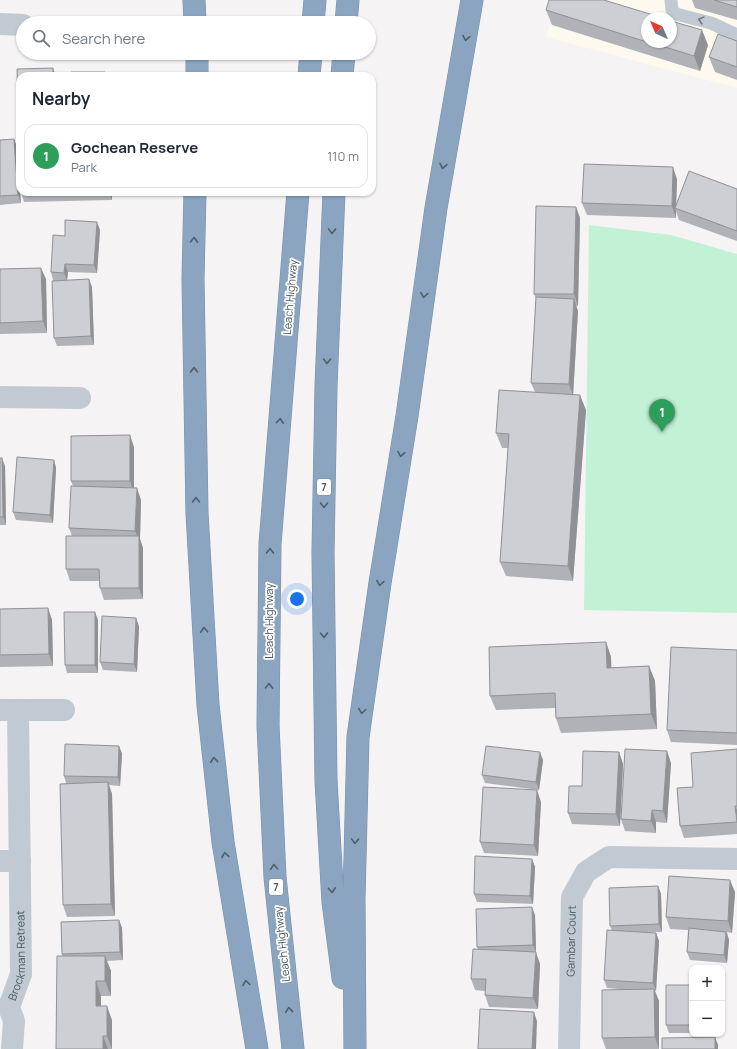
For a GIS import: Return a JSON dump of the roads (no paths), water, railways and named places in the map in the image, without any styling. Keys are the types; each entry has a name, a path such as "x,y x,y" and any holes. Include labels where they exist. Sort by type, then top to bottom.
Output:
{"highway":[{"path":"194,0 195,16"},
{"path":"314,16 315,0"},
{"path":"347,16 348,0"},
{"path":"354,1049 354,899 358,737 380,583 407,416 436,208 472,0"},
{"path":"197,60 197,72"},
{"path":"309,72 310,60"},
{"path":"342,72 343,60"},
{"path":"194,196 193,279 197,513 208,705 223,842 257,1049"},
{"name":"Leach Highway","path":"293,1049 275,877 268,725 270,544 298,196"},
{"name":"7","path":"334,196 326,386 323,553 326,781 333,902 354,1049"}],"street":[{"path":"0,24 16,25"},
{"path":"0,397 80,398"},
{"name":"Brockman Retreat","path":"12,1049 14,1022 9,1007 21,974 10,861 9,710 64,710"},
{"name":"Gambar Court","path":"569,1049 572,897 586,872 609,857 737,859"}],"lane":[{"path":"671,0 672,10 676,14 710,23 737,35"}],"place":[{"name":"Gochean Reserve","path":"662,432"}]}
